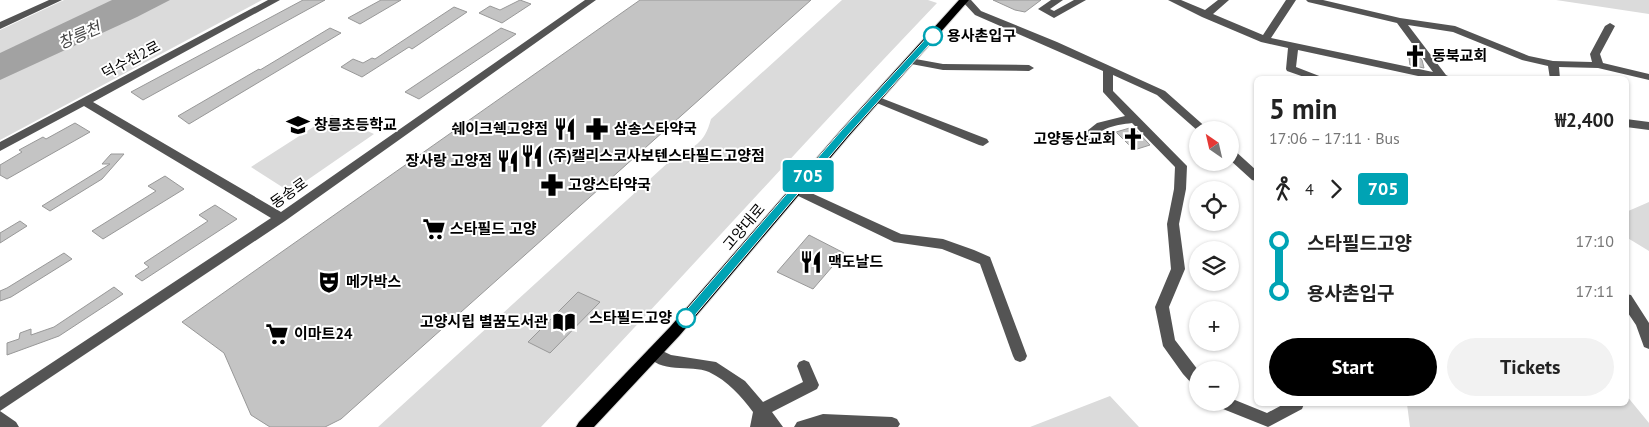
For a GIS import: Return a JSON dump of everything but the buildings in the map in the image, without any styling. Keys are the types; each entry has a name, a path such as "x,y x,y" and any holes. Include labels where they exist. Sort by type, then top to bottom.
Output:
{"main road":[{"name":"고양대로","path":"584,427 654,353 965,0"}],"street":[{"path":"0,26 57,0"},
{"name":"덕수천2로","path":"0,147 275,0"},
{"name":"동송로","path":"0,405 281,218 591,0"},
{"path":"965,0 978,13 1053,44 1108,71 1161,93 1193,121"},
{"path":"1058,0 1043,9 1054,15 1081,0"},
{"path":"1173,0 1265,40 1435,76"},
{"path":"1205,15 1224,0"},
{"path":"1265,40 1291,0"},
{"path":"1311,0 1400,22 1455,29 1526,58 1553,64 1598,64 1649,77"},
{"path":"1400,22 1443,76"},
{"path":"1598,64 1595,54 1610,26"},
{"path":"1293,47 1291,69 1313,76"},
{"path":"910,61 943,67 1029,68"},
{"path":"1553,64 1555,76"},
{"path":"1108,71 1108,92 1181,166 1180,189 1174,224 1178,269 1162,307 1168,342 1189,371"},
{"path":"876,99 897,110 983,142"},
{"path":"85,102 281,218"},
{"path":"1086,138 1091,131 1104,123 1133,119"},
{"path":"1629,123 1649,126"},
{"path":"1239,162 1254,176"},
{"path":"796,190 899,239 943,244 969,253 985,262 1020,356"},
{"path":"1629,304 1642,323 1649,344"},
{"path":"654,353 668,361 711,366 740,385 775,427"},
{"path":"761,410 812,385 804,366"},
{"path":"1239,410 1269,424 1294,406"},
{"path":"758,427 761,410"},
{"path":"0,418 11,427"},
{"path":"802,427 823,421 892,424"}],"shaded area":[{"path":"64,0 262,0 0,140 0,30"},
{"path":"842,0 928,0 937,3 541,427 378,427 672,159 697,144 705,134 711,119"},
{"path":"1556,0 1649,0 1649,14"},
{"path":"332,115 374,134 290,192 251,167"},
{"path":"1649,202 1649,251 1629,239 1629,211"},
{"path":"1110,396 1139,427 1030,427"},
{"path":"1629,399 1649,423 1649,427 1410,427 1407,406 1629,406"}],"water":[{"name":"창릉천","path":"112,0 170,0 0,80 0,53"}],"bus line":[{"name":"705","path":"686,318 845,133 933,36"}],"place":[{"name":"용사촌입구","path":"933,36"},
{"name":"동북교회","path":"1415,56"},
{"name":"창릉초등학교","path":"298,125"},
{"name":"쉐이크쉑고양점","path":"565,129"},
{"name":"삼송스타약국","path":"597,129"},
{"name":"고양동산교회","path":"1133,139"},
{"name":"(주)캘리스코사보텐스타필드고양점","path":"532,156"},
{"name":"장사랑 고양점","path":"508,161"},
{"name":"고양스타약국","path":"552,185"},
{"name":"스타필드 고양","path":"434,229"},
{"name":"맥도날드","path":"811,262"},
{"name":"메가박스","path":"329,282"},
{"name":"스타필드고양","path":"686,318"},
{"name":"고양시립 별꿈도서관","path":"564,322"},
{"name":"이마트24","path":"277,334"}]}
